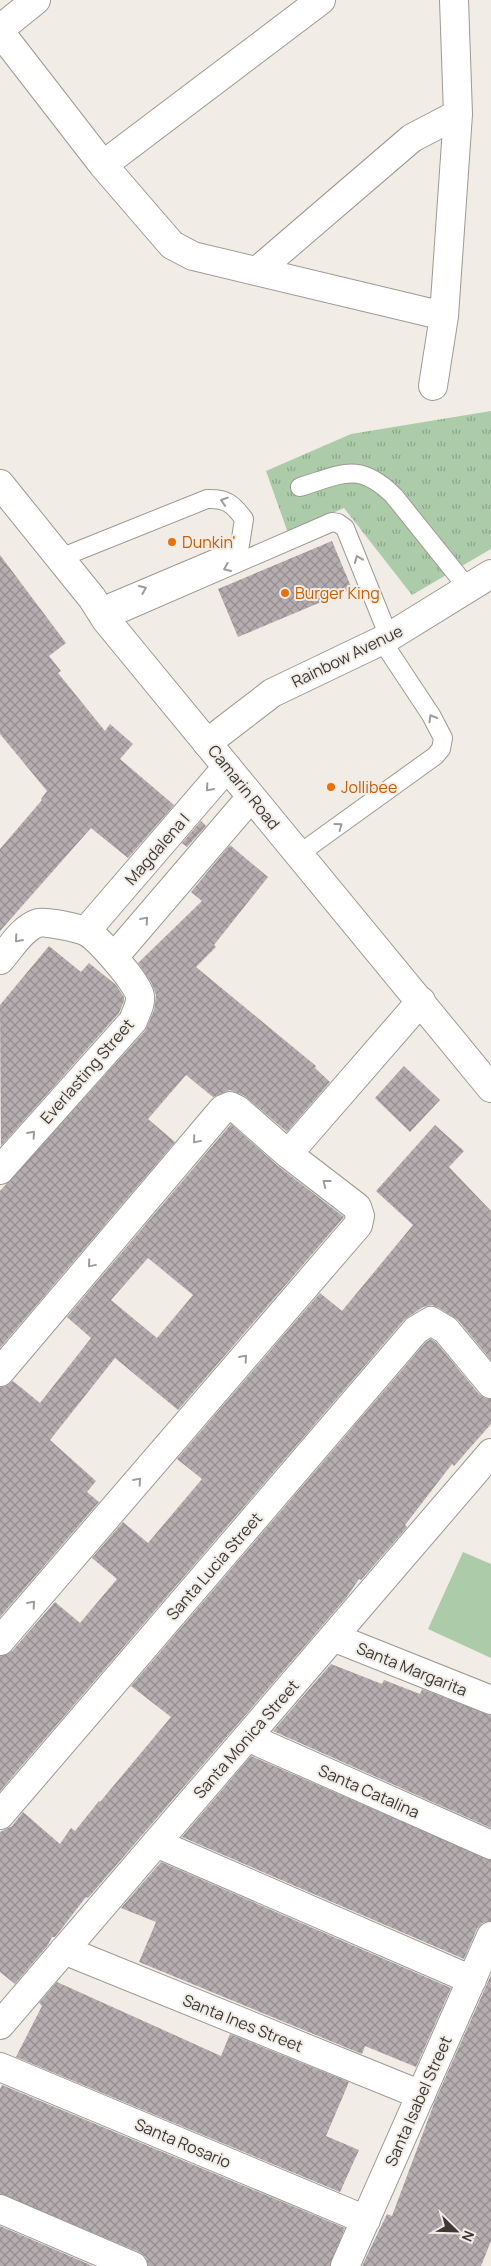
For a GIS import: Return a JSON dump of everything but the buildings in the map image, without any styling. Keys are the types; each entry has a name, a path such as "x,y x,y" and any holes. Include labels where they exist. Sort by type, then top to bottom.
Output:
{"street":[{"path":"36,0 0,30 104,165 172,245 193,256 444,316"},
{"path":"104,165 321,0"},
{"path":"433,386 444,316 458,114 454,0"},
{"path":"257,270 412,138 458,114"},
{"name":"Camarin Road","path":"0,484 92,598 102,614 491,1088"},
{"name":"Rainbow Avenue","path":"207,743 272,693 385,639 491,574"},
{"name":"Magdalena I","path":"86,931 227,767"},
{"path":"114,956 251,796"},
{"name":"Everlasting Street","path":"0,960 27,929 39,923 52,923 86,931 114,956 140,993 140,1004 133,1021 0,1170"},
{"path":"288,1154 421,1001"},
{"path":"0,1372 223,1109 230,1106 238,1110 288,1154 357,1208 360,1216 358,1225 0,1641"},
{"name":"Santa Lucia Street","path":"0,1815 416,1330 431,1321 446,1330 491,1384"},
{"name":"Santa Monica Street","path":"0,2025 491,1452"},
{"name":"Santa Margarita","path":"333,1637 491,1700"},
{"name":"Santa Catalina","path":"247,1737 491,1845"},
{"path":"156,1843 472,1980"},
{"name":"Santa Isabel Street","path":"346,2266 491,1936"},
{"name":"Santa Ines Street","path":"64,1950 421,2095"},
{"name":"Santa Rosario","path":"0,2067 366,2220"},
{"path":"0,2209 133,2266"}],"lane":[{"path":"300,487 346,473 366,475 381,483 394,496 467,587"},
{"path":"60,558 207,499 224,500 234,505 244,519 240,545 233,551 102,614"},
{"path":"102,614 332,522 338,523 345,528 385,639 431,715 443,738 443,744 435,756 299,854"}],"green space":[{"path":"491,411 491,549 412,595 344,508 288,533 266,471 351,434"},
{"path":"463,1552 491,1564 491,1658 428,1629"}],"place":[{"name":"Dunkin'","path":"172,542"},
{"name":"Burger King","path":"285,593"},
{"name":"Jollibee","path":"331,787"}]}
